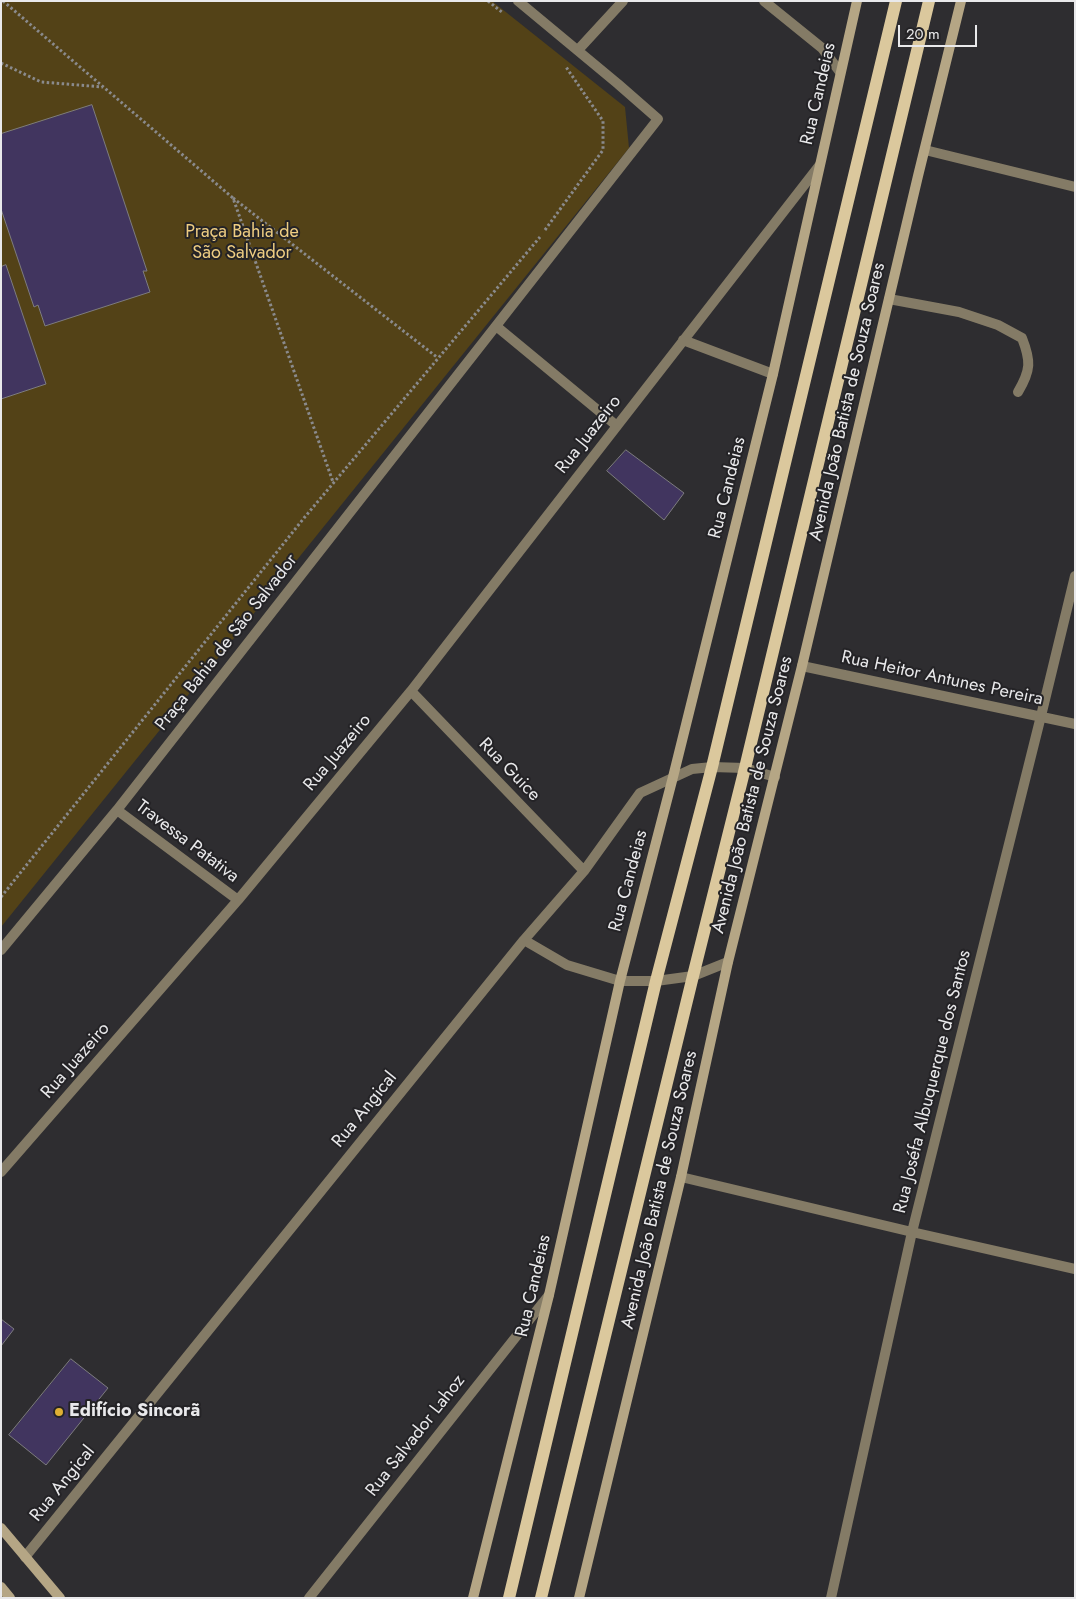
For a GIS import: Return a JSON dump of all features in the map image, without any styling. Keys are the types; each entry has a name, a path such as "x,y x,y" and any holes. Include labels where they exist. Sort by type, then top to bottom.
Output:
{"main road":[{"name":"Rua Candeias","path":"473,1598 549,1295 620,981 673,777 773,374 857,1"},
{"path":"509,1598 656,981 712,767 896,1"},
{"path":"541,1598 693,976 746,768 929,1"},
{"name":"Avenida João Batista de Souza Soares","path":"579,1598 681,1177 728,962 802,666 961,1"},
{"path":"1,1528 60,1598"},
{"path":"1,1587 10,1598"}],"street":[{"name":"Praça Bahia de São Salvador","path":"1,950 117,810 658,119 518,1"},
{"path":"578,50 623,1"},
{"path":"764,1 822,48 840,72"},
{"path":"925,150 1075,187"},
{"name":"Rua Juazeiro","path":"1,1172 238,900 411,691 819,166"},
{"path":"889,299 958,312 998,325 1022,338 1029,355 1029,370 1018,392"},
{"path":"496,326 617,426"},
{"path":"683,340 773,374"},
{"name":"Rua Joséfa Albuquerque dos Santos","path":"830,1598 912,1232 1075,576"},
{"name":"Rua Heitor Antunes Pereira","path":"802,666 1075,724"},
{"name":"Rua Guice","path":"411,691 584,871"},
{"name":"Rua Angical","path":"25,1557 524,940 584,871 640,793 692,769 712,767 746,768 774,777"},
{"name":"Travessa Patativa","path":"117,810 238,900"},
{"path":"524,940 568,966 620,981 656,981 693,976 728,962"},
{"path":"681,1177 1075,1269"},
{"name":"Rua Salvador Lahoz","path":"309,1598 549,1295"}],"path":[{"path":"3,1 232,198 438,358"},
{"path":"488,1 503,13"},
{"path":"1,897 333,483 542,234 603,150 603,121 562,61"},
{"path":"1,63 41,82 103,87"},
{"path":"232,198 333,483"}],"green space":[{"name":"Praça Bahia de São Salvador","path":"1,1 492,1 625,107 629,148 1,927"}],"building":[{"path":"92,105 147,271 143,271 150,292 45,326 38,305 34,307 1,209 1,134"},
{"path":"6,265 46,384 1,399 1,267"},
{"path":"626,450 684,493 664,520 607,471"},
{"path":"1,1319 14,1329 1,1346"},
{"name":"Edifício Sincorã","path":"71,1359 108,1388 46,1465 9,1435"}],"place":[{"name":"Edifício Sincorã","path":"59,1412"}]}
